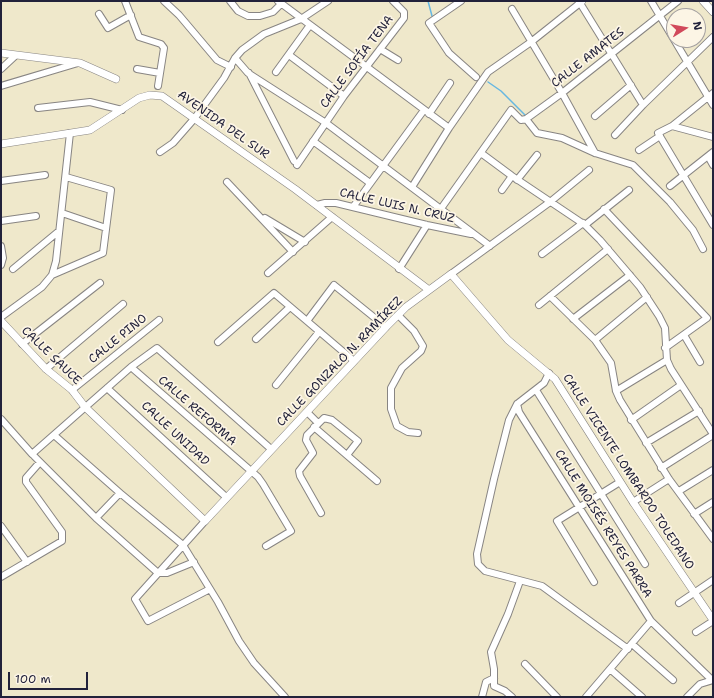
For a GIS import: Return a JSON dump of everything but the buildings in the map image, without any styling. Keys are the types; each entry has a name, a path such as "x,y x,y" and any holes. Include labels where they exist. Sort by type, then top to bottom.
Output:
{"street":[{"path":"125,1 140,37 161,44 164,48 158,86"},
{"path":"164,1 179,15 217,60 230,67"},
{"path":"230,1 238,11 248,16 260,16 273,12 280,2 449,128"},
{"path":"160,152 173,143 194,119 242,50 264,34 301,19 328,1"},
{"name":"CALLE SOFÍA TENA","path":"248,73 295,163 313,141 344,96 405,14 393,1"},
{"path":"461,1 429,23 449,54 476,77"},
{"path":"651,1 687,62 711,95 713,106"},
{"name":"CALLE AMATES","path":"526,119 562,93 678,1"},
{"path":"703,1 713,12"},
{"path":"412,187 449,128 488,72 531,42 580,2 643,105"},
{"path":"512,9 562,93 595,153"},
{"path":"99,14 108,28 131,15"},
{"path":"276,72 310,25"},
{"path":"615,135 643,105 713,38"},
{"path":"380,49 398,60"},
{"path":"1,53 15,56 80,63 116,79"},
{"path":"289,54 344,96"},
{"path":"1,69 15,56"},
{"path":"235,58 248,73 326,123 490,246"},
{"path":"1,86 80,63"},
{"path":"137,69 160,73"},
{"path":"354,207 370,183 450,83"},
{"path":"595,116 631,85"},
{"name":"AVENIDA DEL SUR","path":"1,144 90,130 139,98 150,95 162,96 317,205 399,269 429,290"},
{"path":"640,150 711,95"},
{"path":"38,108 90,102 122,110"},
{"path":"440,210 482,153 511,110 522,120 526,119 537,133 562,138 595,153 633,165 670,202 693,230 703,249"},
{"path":"672,126 713,137"},
{"path":"1,317 48,282 52,275 56,261 60,231 70,132"},
{"path":"659,134 713,225"},
{"path":"313,141 370,183"},
{"path":"482,153 514,178 584,224 630,275 660,316 665,328 665,348 667,360 681,385 713,434 662,468"},
{"path":"670,186 710,154 713,165"},
{"path":"502,190 537,155"},
{"name":"CALLE GONZALO N. RAMÍREZ","path":"210,589 148,622 135,599 250,471 398,315 429,290 550,202 589,170"},
{"path":"1,181 45,176"},
{"path":"52,275 103,253 111,190 66,177"},
{"path":"227,182 293,252"},
{"path":"542,254 629,190"},
{"name":"CALLE LUIS N. CRUZ","path":"317,205 331,202 472,234"},
{"path":"604,209 707,318 665,348"},
{"path":"62,213 106,228"},
{"path":"257,214 304,242"},
{"path":"1,221 36,216"},
{"path":"268,273 332,218"},
{"path":"399,269 427,225"},
{"path":"13,269 60,231"},
{"path":"1,246 2,264"},
{"path":"539,305 608,249"},
{"name":"CALLE VICENTE LOMBARDO TOLEDANO","path":"451,274 508,340 555,379 633,502 713,620"},
{"path":"573,319 630,275"},
{"path":"22,344 100,283"},
{"path":"307,321 334,285 386,327"},
{"path":"218,342 274,293 354,361"},
{"path":"550,296 595,340 611,363 616,391 631,420 669,479 713,539"},
{"path":"595,340 647,297"},
{"path":"46,368 123,304"},
{"path":"256,340 290,307"},
{"path":"398,315 408,324 423,346 421,351 402,368 391,388 391,409 397,426 408,432 418,432"},
{"name":"CALLE PINO","path":"72,390 159,320"},
{"name":"CALLE SAUCE","path":"1,321 46,368 72,390 85,407 205,520"},
{"path":"276,384 319,332"},
{"path":"684,335 700,362"},
{"path":"32,454 131,367 157,348 271,449"},
{"path":"616,391 667,360"},
{"name":"CALLE REFORMA","path":"131,367 263,484 291,531 266,546"},
{"path":"549,373 544,383 517,404 509,420 477,554 478,564 485,571 542,586 630,647 673,680"},
{"path":"631,420 681,385"},
{"name":"CALLE UNIDAD","path":"107,388 124,401 226,497"},
{"path":"536,390 645,564"},
{"name":"CALLE MOISÉS REYES PARRA","path":"517,404 519,412 651,621 712,680"},
{"path":"646,443 699,411"},
{"path":"307,412 316,425 377,481"},
{"path":"321,513 300,476 299,471 313,453 306,440 307,435 324,418 328,418 358,441 347,455"},
{"path":"1,419 32,454 96,518 158,573 167,572 194,562"},
{"path":"54,435 182,545 194,562 242,646 254,663 285,697"},
{"path":"1,576 59,544 63,536 62,532 26,482 26,478 40,462"},
{"path":"679,491 713,470"},
{"path":"633,502 669,479"},
{"path":"594,582 557,521 620,482"},
{"path":"96,518 120,493"},
{"path":"694,514 713,502"},
{"path":"1,526 27,562"},
{"path":"512,697 506,691 494,686 494,669 490,652 506,616 518,580"},
{"path":"679,603 713,580"},
{"path":"696,632 713,620"},
{"path":"590,696 610,669 651,621"},
{"path":"525,664 557,697"},
{"path":"610,669 642,697"},
{"path":"482,697 486,682 494,678"},
{"path":"687,697 700,684 712,680"}],"waterway":[{"path":"428,1 432,16"},
{"path":"488,82 501,91 526,116"}]}
